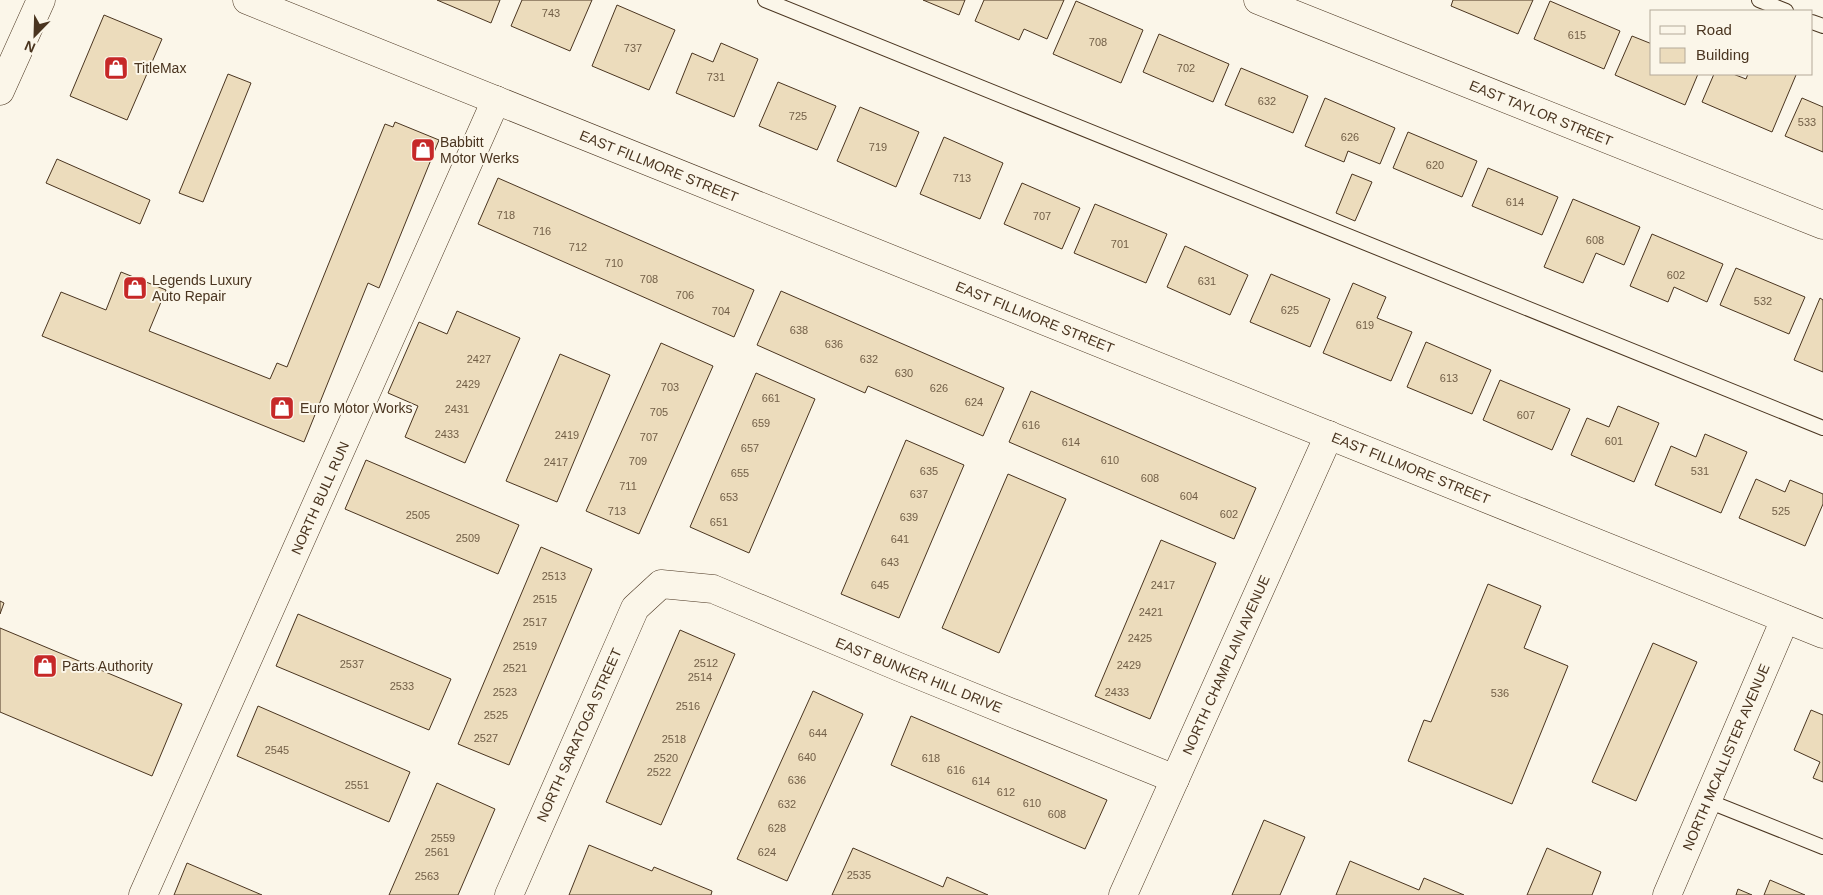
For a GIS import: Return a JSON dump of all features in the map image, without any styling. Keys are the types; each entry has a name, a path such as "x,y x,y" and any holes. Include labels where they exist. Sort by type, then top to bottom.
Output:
{"street":[{"path":"0,91 41,0"},
{"name":"EAST FILLMORE STREET","path":"247,0 1823,634"},
{"name":"EAST TAYLOR STREET","path":"1258,0 1823,225"},
{"name":"NORTH BULL RUN","path":"143,895 496,100"},
{"name":"NORTH CHAMPLAIN AVENUE","path":"1123,895 1328,435"},
{"name":"EAST BUNKER HILL DRIVE","path":"661,584 714,589 891,664 1175,779"},
{"name":"NORTH SARATOGA STREET","path":"509,895 635,608 661,584"},
{"name":"NORTH MCALLISTER AVENUE","path":"1667,895 1785,619"}],"lane":[{"path":"765,0 1823,428"},
{"path":"1758,0 1783,10"},
{"path":"1708,801 1823,847"}],"building":[{"path":"437,0 500,0 491,23"},
{"path":"522,0 592,0 570,51 511,26"},
{"path":"923,0 965,0 959,15"},
{"path":"984,0 1064,0 1047,39 1024,29 1019,40 975,21"},
{"path":"1453,0 1533,0 1518,34 1451,6"},
{"path":"1076,1 1143,30 1121,83 1053,54"},
{"path":"1550,1 1620,31 1604,69 1534,39"},
{"path":"617,5 675,30 649,90 592,66"},
{"name":"TitleMax","path":"104,15 162,39 127,120 70,96"},
{"path":"1159,34 1229,64 1213,102 1143,72"},
{"path":"1632,36 1650,43 1650,75 1698,75 1685,105 1615,75"},
{"path":"721,43 758,59 734,117 676,93 692,53 713,62"},
{"path":"1241,68 1308,96 1293,133 1225,105"},
{"path":"228,74 251,83 203,202 179,193"},
{"path":"1714,75 1736,75 1746,79 1748,75 1796,75 1772,132 1702,102"},
{"path":"778,82 836,106 817,150 759,126"},
{"path":"1325,98 1395,128 1380,164 1348,151 1344,162 1305,146"},
{"path":"1802,98 1823,107 1823,152 1785,136"},
{"path":"860,107 919,132 896,187 837,161"},
{"path":"395,122 439,140 379,288 368,283 304,442 42,336 61,292 106,310 121,272 166,290 149,331 270,379 277,363 287,367 385,124 393,127"},
{"path":"1408,132 1477,161 1462,197 1393,168"},
{"path":"944,137 1003,163 980,219 920,194"},
{"path":"57,159 150,200 140,224 46,183"},
{"path":"1488,168 1558,197 1542,235 1472,206"},
{"path":"1352,174 1372,182 1355,221 1336,213"},
{"path":"498,178 754,290 734,337 478,224"},
{"path":"1022,183 1080,208 1062,249 1004,224"},
{"path":"1573,199 1640,227 1624,265 1596,253 1583,283 1544,267"},
{"path":"1095,204 1167,234 1146,283 1074,253"},
{"path":"1652,234 1723,264 1707,302 1674,287 1668,302 1630,286"},
{"path":"1185,246 1248,275 1230,315 1167,287"},
{"path":"1736,268 1805,297 1789,334 1720,305"},
{"path":"1271,274 1330,299 1310,347 1250,322"},
{"path":"1353,283 1386,297 1377,318 1412,332 1391,381 1323,353"},
{"path":"781,291 1004,388 983,436 868,386 865,393 757,345"},
{"path":"1820,298 1823,300 1823,372 1794,360"},
{"path":"457,311 520,338 465,463 405,437 418,406 388,393 419,322 447,334"},
{"path":"1426,342 1491,370 1472,414 1407,387"},
{"path":"661,343 713,366 639,534 586,511"},
{"path":"560,354 610,375 557,502 506,481"},
{"path":"756,373 815,399 749,553 690,527"},
{"path":"1500,380 1570,409 1552,450 1483,420"},
{"path":"1031,391 1256,488 1234,539 1009,442"},
{"path":"1618,406 1659,423 1634,482 1571,455 1587,418 1609,427"},
{"path":"1705,434 1747,452 1721,513 1655,485 1671,446 1696,457"},
{"path":"906,440 964,465 899,618 841,594"},
{"path":"366,460 519,525 498,574 345,509"},
{"path":"1008,474 1066,499 999,653 942,628"},
{"path":"1756,479 1785,492 1790,480 1823,494 1823,504 1805,546 1739,518"},
{"path":"1161,540 1216,563 1150,719 1095,696"},
{"path":"541,547 592,569 509,765 458,744"},
{"path":"1488,584 1541,606 1524,648 1568,666 1512,804 1408,761 1424,720 1431,722"},
{"path":"0,601 4,603 0,614"},
{"path":"298,614 451,679 429,730 276,666"},
{"name":"Parts Authority","path":"0,628 182,704 152,776 0,712"},
{"path":"680,630 735,654 661,825 606,802"},
{"path":"1653,643 1697,662 1636,801 1592,782"},
{"path":"813,691 863,714 787,881 737,859"},
{"path":"258,706 410,772 389,822 237,756"},
{"path":"1811,710 1823,715 1823,782 1813,778 1820,762 1794,750"},
{"path":"911,716 1107,800 1085,849 891,765"},
{"path":"437,783 495,809 458,895 389,895"},
{"path":"1264,820 1305,837 1280,895 1232,895"},
{"path":"589,845 652,871 654,867 712,891 711,895 569,895"},
{"path":"853,848 943,887 947,877 988,895 832,895"},
{"path":"1547,848 1601,872 1592,895 1527,895"},
{"path":"1350,861 1419,890 1424,878 1464,895 1336,895"},
{"path":"187,863 262,895 174,895"},
{"path":"1770,880 1805,895 1764,895"},
{"path":"1738,889 1752,895 1736,895"}],"place":[{"name":"TitleMax","path":"116,68"},
{"name":"Babbitt Motor Werks","path":"423,150"},
{"name":"Legends Luxury Auto Repair","path":"135,288"},
{"name":"Euro Motor Works","path":"282,408"},
{"name":"Parts Authority","path":"45,666"}]}
